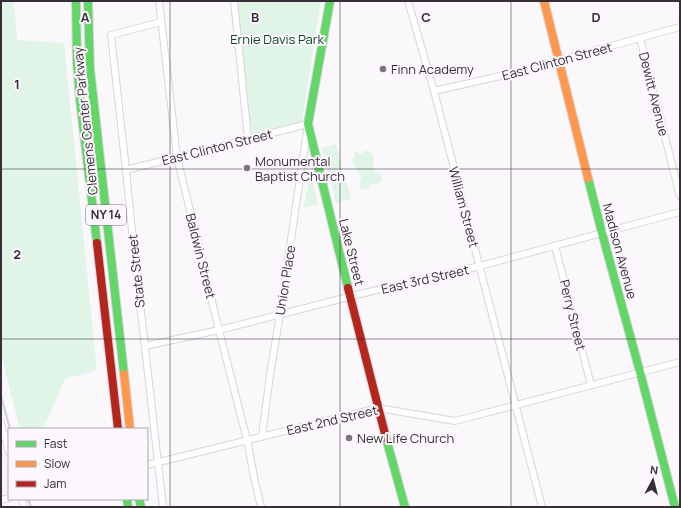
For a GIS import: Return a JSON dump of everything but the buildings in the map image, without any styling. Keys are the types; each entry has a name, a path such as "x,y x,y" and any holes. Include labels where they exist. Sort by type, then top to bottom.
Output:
{"main road":[{"name":"Clemens Center Parkway","path":"76,1 77,62 80,100 118,428"},
{"name":"Clemens Center Parkway","path":"88,1 92,94 130,428"},
{"name":"Lake Street","path":"330,1 308,124 378,408 405,507"},
{"name":"Madison Avenue","path":"544,1 602,233 640,372 674,507"}],"street":[{"name":"Baldwin Street","path":"158,1 177,157 247,440 261,507"},
{"path":"234,1 248,139"},
{"name":"William Street","path":"408,1 434,91 542,507"},
{"name":"State Street","path":"161,22 111,36 163,507"},
{"name":"East Clinton Street","path":"434,91 558,61 680,27"},
{"name":"Dewitt Avenue","path":"640,38 680,196"},
{"name":"East Clinton Street","path":"126,170 308,124"},
{"name":"Union Place","path":"262,436 308,124"},
{"name":"East 3rd Street","path":"145,346 219,330 351,296 480,266 680,212"},
{"name":"Perry Street","path":"555,246 591,385"},
{"name":"East 2nd Street","path":"148,465 378,408 454,421 680,362"},
{"path":"1,423 3,441 8,450"}],"shaded area":[{"path":"1,441 8,467 8,492 1,494"}],"green space":[{"path":"1,1 14,1 17,40 64,43 97,370 65,379 43,428 20,428 1,355"},
{"name":"Ernie Davis Park","path":"236,1 321,1 301,126 248,139"},
{"path":"336,144 343,170 329,174 322,148"},
{"path":"356,151 362,154 364,151 369,151 374,156 373,163 375,172 381,173 382,181 378,184 372,183 369,188 365,190 360,188 359,182 362,179 351,160 354,158 354,153"},
{"path":"344,173 351,199 336,203 330,177"},
{"path":"310,178 312,179 318,205 303,208"}],"railway":[{"path":"1,396 10,428"},
{"path":"28,500 31,507"}],"traffic: fast":[{"path":"76,1 77,62 80,100 97,243"},
{"path":"88,1 90,69 124,374"},
{"path":"330,1 308,124 348,288"},
{"path":"588,178 675,507"},
{"path":"386,438 405,507"},
{"path":"127,500 128,507"},
{"path":"139,500 141,507"}],"traffic: slow":[{"path":"544,1 588,178"},
{"path":"124,374 130,428"}],"traffic: jam":[{"path":"97,243 118,428"},
{"path":"348,288 386,438"}],"place":[{"name":"Finn Academy","path":"383,69"},
{"name":"Monumental Baptist Church","path":"247,168"},
{"name":"New Life Church","path":"349,438"}]}
